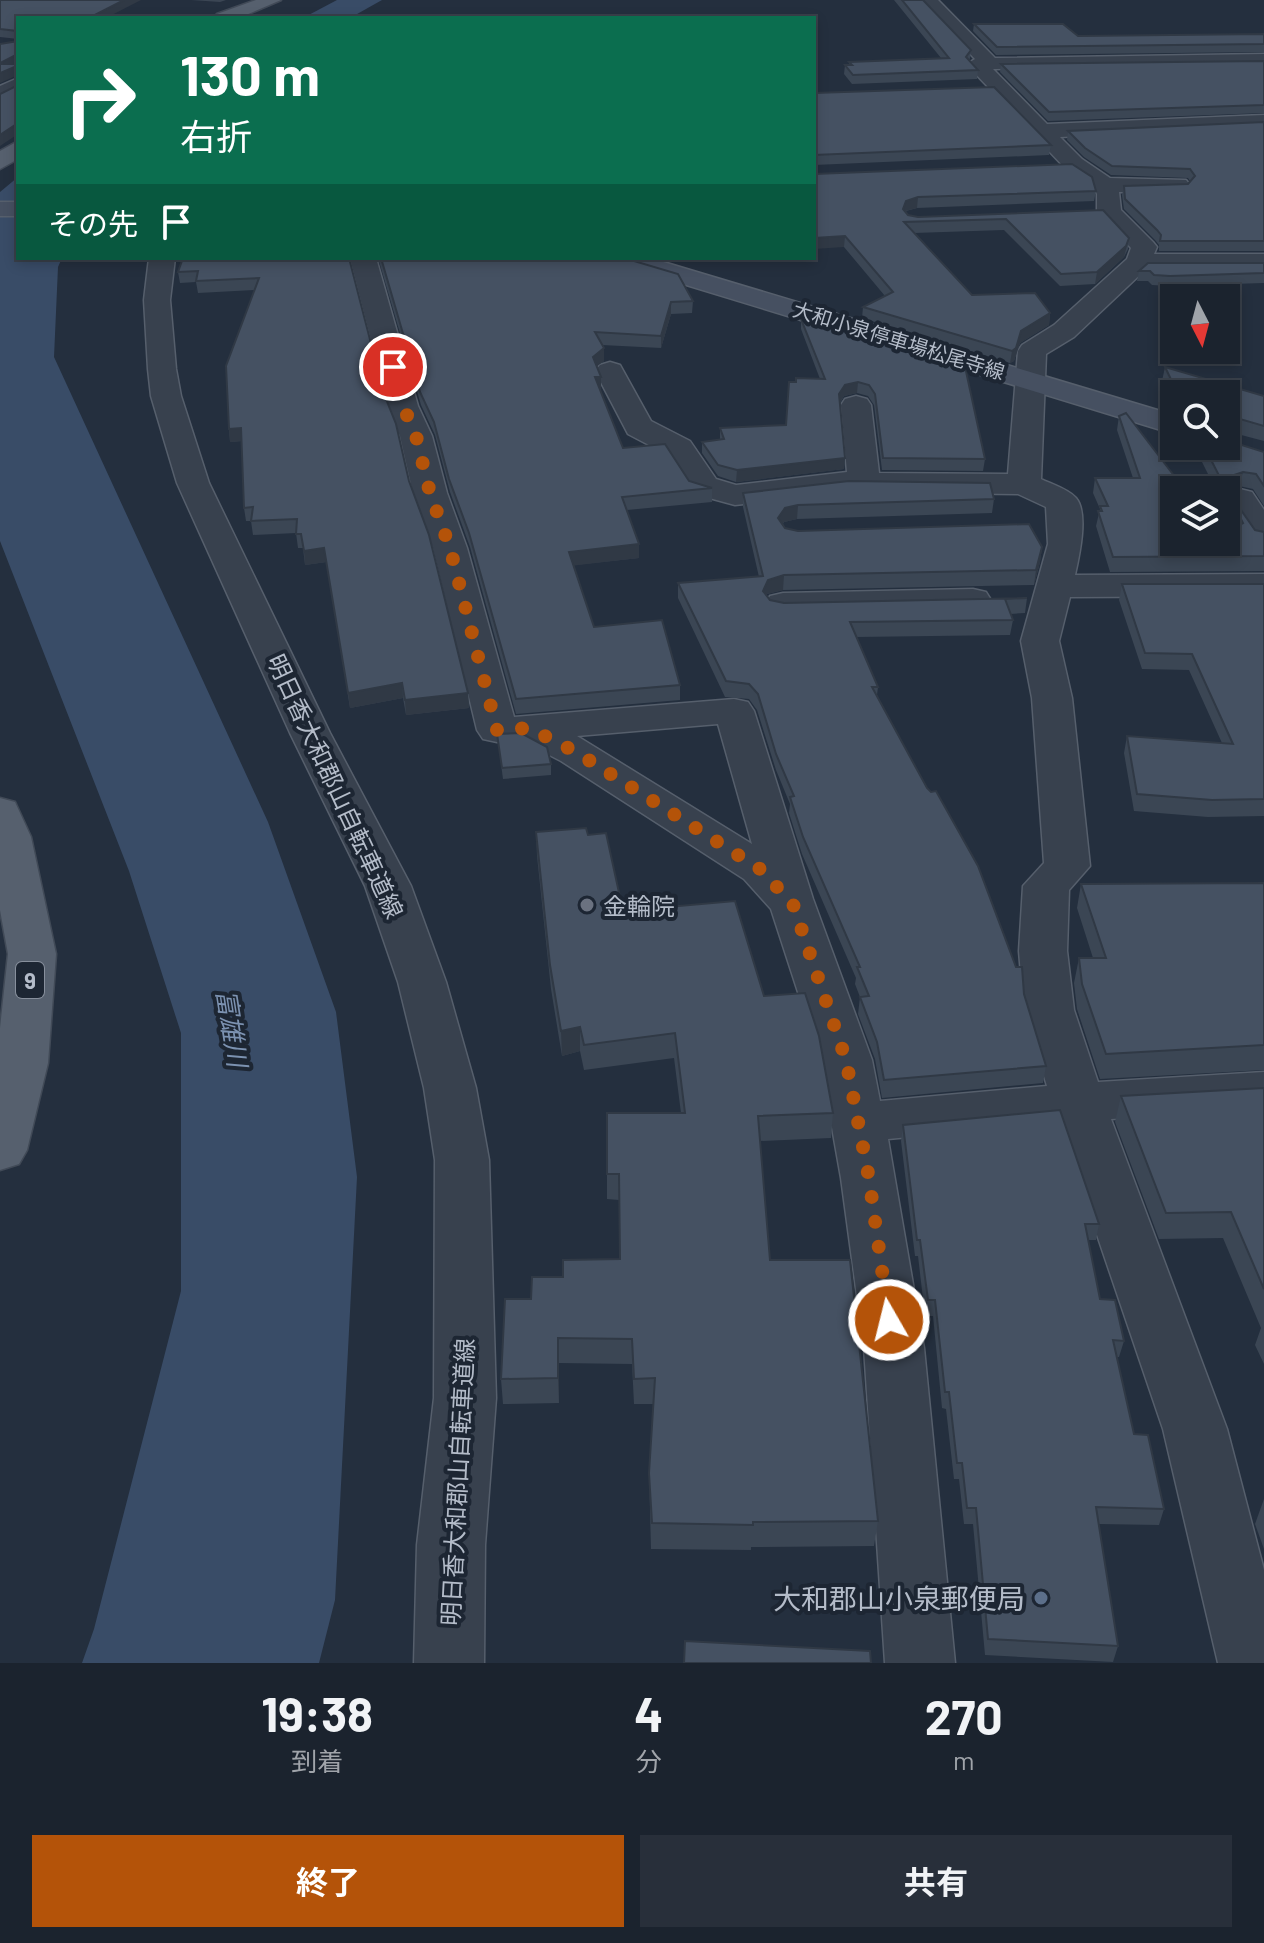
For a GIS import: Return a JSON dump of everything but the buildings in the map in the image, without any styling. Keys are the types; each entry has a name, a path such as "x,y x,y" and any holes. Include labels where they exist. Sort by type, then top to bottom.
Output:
{"main road":[{"path":"228,16 272,0"},
{"path":"0,162 16,150"},
{"name":"大和小泉停車場松尾寺線","path":"630,260 1160,421"},
{"name":"9","path":"0,811 9,837 32,954 22,1063 0,1150"}],"street":[{"path":"928,0 989,63"},
{"path":"1077,43 1099,62"},
{"path":"1024,484 1032,351 1064,331 1138,262 1144,247 1106,198 1094,173 1074,164 977,64 1264,60"},
{"path":"1224,61 1251,78"},
{"path":"1130,62 1158,85"},
{"path":"968,88 999,87"},
{"path":"1201,106 1223,123"},
{"path":"1043,131 1264,121"},
{"path":"1045,165 1074,164"},
{"path":"1080,212 1106,198 1178,185"},
{"name":"明日香大和郡山自転車道線","path":"162,260 157,300 162,369 166,396 193,483 310,733 388,886 422,982 450,1088 462,1160 465,1398 451,1545 449,1663"},
{"path":"364,260 403,406 416,436 430,493 450,548 497,730 734,711 793,904 846,1060 894,1348 920,1663"},
{"path":"1138,262 1264,262"},
{"path":"610,371 639,427 674,441 686,452 703,486 735,495 864,482 1024,484 1062,502 1049,525 1065,544 1031,596 1052,698 1067,866 1046,886 1043,951 1049,1010 1078,1102 1195,1429 1253,1663"},
{"path":"856,405 864,482"},
{"path":"1240,499 1264,535"},
{"path":"783,604 1264,585"},
{"path":"529,728 576,752 760,869 793,904"},
{"path":"858,1122 1078,1102 1264,1091"}],"water":[{"path":"337,0 382,0 354,16 307,16"},
{"name":"富雄川","path":"16,179 16,260 61,260 58,267 54,357 268,822 336,1012 357,1177 335,1600 319,1663 82,1663 94,1629 181,1291 181,1033 129,871 0,541 0,192"}],"place":[{"name":"金輪院","path":"587,905"},
{"name":"大和郡山小泉郵便局","path":"1041,1598"}],"route":[{"path":"393,367 403,406 416,436 430,493 450,548 488,705 497,730 529,728 576,752 760,869 793,904 846,1060 869,1178 889,1320"}]}
